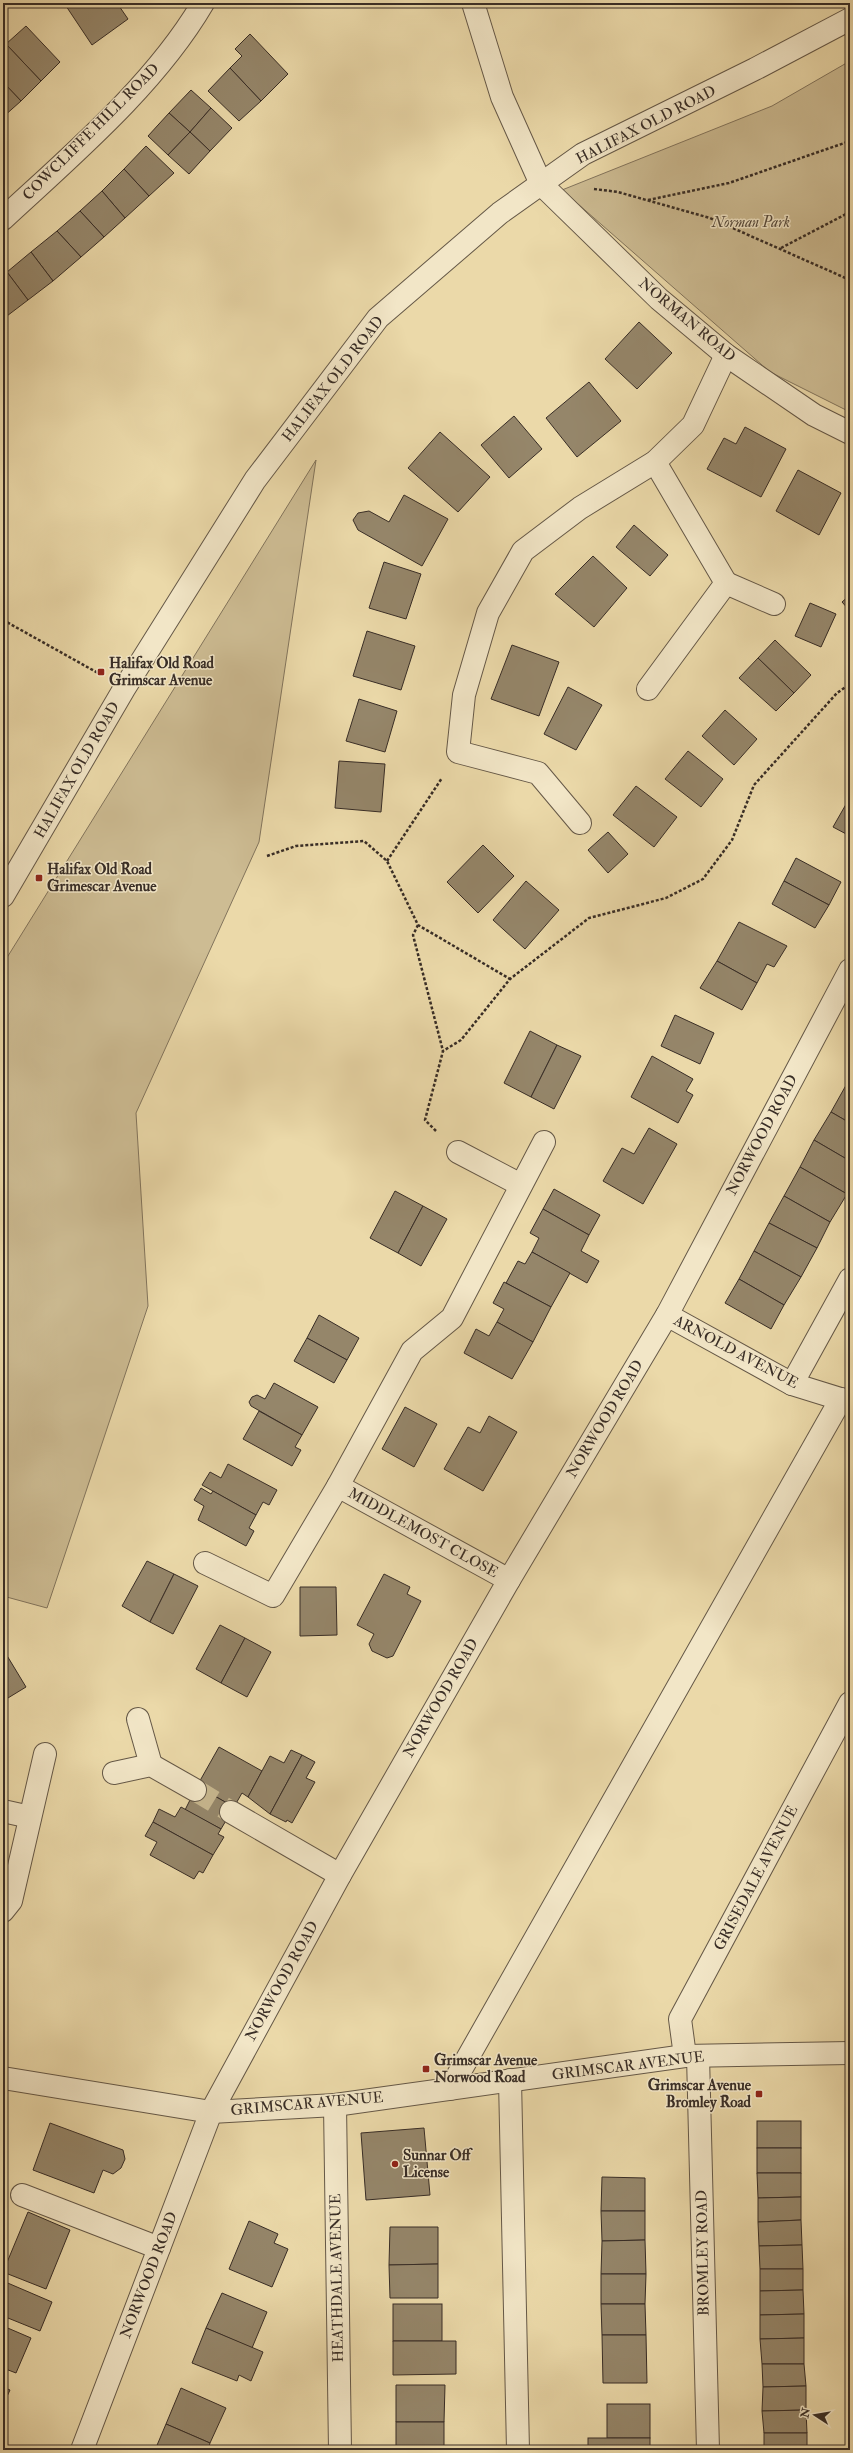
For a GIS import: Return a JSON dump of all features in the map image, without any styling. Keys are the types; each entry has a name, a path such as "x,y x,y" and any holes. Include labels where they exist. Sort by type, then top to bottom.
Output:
{"street":[{"name":"COWCLIFFE HILL ROAD","path":"3,219 70,158 156,70 203,3"},
{"path":"473,3 502,97 541,184"},
{"name":"HALIFAX OLD ROAD","path":"3,896 120,695 190,581 255,480 378,318 500,213 583,154 755,69 850,19"},
{"name":"NORMAN ROAD","path":"541,184 659,298 726,355 814,415 850,433"},
{"path":"580,823 538,773 458,752 464,695 488,614 523,551 580,508 655,462 693,425 726,355"},
{"path":"655,462 726,583 774,604"},
{"path":"648,689 726,583"},
{"name":"NORWOOD ROAD","path":"82,2450 211,2112 340,1875 509,1580 667,1315 847,980"},
{"name":"MIDDLEMOST CLOSE","path":"205,1563 273,1596 338,1486 412,1351 452,1318 544,1142"},
{"path":"458,1152 521,1185"},
{"path":"792,1384 850,1279"},
{"name":"ARNOLD AVENUE","path":"667,1315 792,1384 846,1401"},
{"path":"450,2089 846,1401"},
{"name":"MIDDLEMOST CLOSE","path":"338,1486 509,1580"},
{"name":"GRISEDALE AVENUE","path":"692,2056 680,2019 850,1703"},
{"path":"138,1719 151,1765"},
{"path":"3,1911 11,1902 45,1754"},
{"path":"114,1773 151,1765 195,1790"},
{"path":"3,1811 30,1817"},
{"path":"231,1812 340,1875"},
{"name":"GRIMSCAR AVENUE","path":"3,2078 211,2112 335,2105 692,2056 850,2053"},
{"name":"BROMLEY ROAD","path":"692,2056 708,2450"},
{"path":"510,2080 518,2450"},
{"name":"HEATHDALE AVENUE","path":"335,2105 340,2450"},
{"path":"22,2195 159,2248"}],"path":[{"path":"647,200 728,183 814,156 850,141"},
{"path":"541,184 618,192 710,218 781,248 850,280"},
{"path":"781,248 850,212"},
{"path":"3,620 83,665"},
{"path":"443,1051 461,1040 510,979 589,918 666,898 703,879 732,840 754,785 837,693 850,684"},
{"path":"387,861 458,752"},
{"path":"267,856 296,846 364,841 387,861 418,925 510,979"},
{"path":"418,925 413,935 443,1051 425,1120 458,1152"}],"green space":[{"name":"Norman Park","path":"850,61 850,412 770,372 562,190 772,106"},
{"path":"316,460 259,842 136,1113 148,1306 47,1608 3,1596 3,964"}],"building":[{"path":"64,3 117,3 128,19 92,45"},
{"path":"26,26 60,62 41,81 6,44"},
{"path":"250,34 288,74 261,101 230,68 242,56 235,49"},
{"path":"6,44 41,81 21,101 3,82 3,47"},
{"path":"230,68 261,101 239,121 208,91"},
{"path":"3,82 21,101 3,117"},
{"path":"191,90 211,108 190,132 169,113"},
{"path":"211,108 232,128 210,151 190,132"},
{"path":"169,113 190,132 168,155 148,136"},
{"path":"190,132 210,151 189,174 168,155"},
{"path":"146,146 174,173 149,196 124,169"},
{"path":"124,169 149,196 125,218 102,191"},
{"path":"102,191 125,218 104,237 80,211"},
{"path":"80,211 104,237 81,257 57,231"},
{"path":"57,231 81,257 53,281 31,252"},
{"path":"31,252 53,281 28,300 7,272"},
{"path":"7,272 28,300 3,319 3,274"},
{"path":"639,322 672,353 637,389 605,359"},
{"path":"589,382 621,421 577,457 546,418"},
{"path":"514,416 542,449 509,478 481,445"},
{"path":"745,427 786,449 761,497 707,469 724,438 736,444"},
{"path":"440,432 490,477 458,512 408,468"},
{"path":"798,470 841,493 819,535 776,511"},
{"path":"404,495 448,519 422,566 358,530 353,520 358,513 369,511 389,522"},
{"path":"634,525 668,555 650,576 616,547"},
{"path":"593,556 627,588 594,627 555,594"},
{"path":"384,562 421,574 406,619 369,608"},
{"path":"850,595 850,611 842,602"},
{"path":"810,603 836,614 821,647 795,636"},
{"path":"367,631 415,646 401,690 353,676"},
{"path":"775,640 811,675 794,693 758,658"},
{"path":"512,645 559,662 539,716 491,699"},
{"path":"758,658 794,693 776,711 739,678"},
{"path":"568,687 602,705 576,750 544,734"},
{"path":"359,699 397,711 385,752 346,741"},
{"path":"725,710 757,739 734,765 702,736"},
{"path":"688,751 723,779 701,807 665,779"},
{"path":"339,761 385,764 381,812 335,808"},
{"path":"636,786 677,817 654,847 613,815"},
{"path":"850,797 850,809 845,806"},
{"path":"845,806 850,809 850,836 833,827"},
{"path":"608,832 628,854 608,873 588,850"},
{"path":"483,845 514,876 478,913 447,882"},
{"path":"796,858 841,882 829,905 784,881"},
{"path":"526,881 559,910 525,949 493,920"},
{"path":"784,881 829,905 815,928 772,904"},
{"path":"739,922 787,946 774,967 767,964 757,983 717,961"},
{"path":"717,961 757,983 742,1010 700,988"},
{"path":"675,1015 714,1033 700,1064 661,1046"},
{"path":"530,1031 557,1045 531,1097 504,1083"},
{"path":"557,1045 581,1056 554,1109 531,1097"},
{"path":"652,1056 693,1079 686,1091 693,1095 678,1123 631,1097"},
{"path":"850,1079 850,1090 845,1087"},
{"path":"845,1087 850,1090 850,1123 831,1112"},
{"path":"831,1112 850,1123 850,1161 814,1140"},
{"path":"649,1128 677,1144 643,1204 603,1181 622,1148 634,1154"},
{"path":"814,1140 850,1161 850,1188 847,1194 800,1167"},
{"path":"800,1167 847,1194 830,1222 784,1196"},
{"path":"554,1189 600,1215 589,1235 543,1209"},
{"path":"395,1191 423,1206 398,1253 370,1238"},
{"path":"784,1196 830,1222 817,1248 769,1223"},
{"path":"423,1206 447,1219 421,1266 398,1253"},
{"path":"543,1209 589,1235 581,1251 599,1261 587,1283 532,1252 539,1238 530,1233"},
{"path":"769,1223 817,1248 801,1277 754,1251"},
{"path":"754,1251 801,1277 784,1305 739,1279"},
{"path":"532,1252 570,1273 551,1307 506,1283 518,1261 525,1264"},
{"path":"739,1279 784,1305 771,1329 725,1303"},
{"path":"504,1282 551,1307 533,1342 497,1322 504,1309 493,1303"},
{"path":"319,1315 359,1338 347,1360 307,1338"},
{"path":"497,1322 533,1342 512,1379 464,1353 476,1329 489,1336"},
{"path":"307,1338 347,1360 334,1383 294,1361"},
{"path":"274,1383 318,1407 302,1435 251,1406 249,1402 252,1397 257,1395 265,1399"},
{"path":"405,1407 437,1424 414,1467 382,1449"},
{"path":"259,1411 302,1435 295,1447 301,1450 292,1466 243,1439"},
{"path":"489,1416 517,1432 483,1491 444,1469 468,1427 480,1433"},
{"path":"228,1464 277,1490 269,1505 263,1502 256,1515 202,1485 210,1472 221,1478"},
{"path":"201,1488 211,1494 213,1491 256,1515 249,1528 254,1531 246,1546 198,1520 204,1506 194,1500"},
{"path":"147,1561 174,1574 150,1622 122,1606"},
{"path":"174,1574 198,1586 173,1634 150,1622"},
{"path":"384,1574 410,1587 407,1594 421,1601 393,1656 387,1658 372,1651 369,1644 374,1634 357,1625"},
{"path":"300,1587 336,1587 337,1635 300,1636"},
{"path":"220,1625 245,1638 221,1683 196,1669"},
{"path":"245,1638 271,1652 247,1697 221,1683"},
{"path":"3,1649 26,1687 3,1701"},
{"path":"219,1747 262,1771 248,1797 242,1793 234,1807 197,1786"},
{"path":"291,1750 302,1755 270,1814 248,1797 270,1756 284,1763"},
{"path":"302,1755 315,1762 306,1778 315,1782 292,1823 287,1820 286,1822 270,1814"},
{"path":"197,1786 234,1807 221,1829 185,1810"},
{"path":"181,1807 221,1829 218,1834 224,1837 213,1855 153,1822 159,1809 175,1817"},
{"path":"153,1822 213,1855 203,1873 199,1871 194,1879 150,1855 157,1842 145,1836"},
{"path":"757,2121 801,2121 801,2148 757,2148"},
{"path":"50,2123 123,2150 125,2159 121,2168 113,2174 103,2170 94,2193 33,2170"},
{"name":"Sunnar Off License","path":"424,2128 430,2195 366,2200 361,2133"},
{"path":"757,2148 801,2148 801,2173 757,2173"},
{"path":"757,2173 801,2173 801,2197 758,2198"},
{"path":"602,2177 645,2178 645,2211 601,2211"},
{"path":"801,2197 801,2220 758,2222 758,2198"},
{"path":"601,2211 645,2211 645,2240 602,2241"},
{"path":"28,2212 70,2230 46,2289 3,2272"},
{"path":"801,2220 802,2245 759,2246 758,2222"},
{"path":"249,2221 278,2234 274,2243 288,2249 272,2287 229,2269"},
{"path":"390,2227 438,2227 438,2264 389,2265"},
{"path":"645,2240 646,2274 601,2274 602,2241"},
{"path":"802,2245 803,2269 760,2269 759,2246"},
{"path":"438,2264 438,2298 390,2298 389,2265"},
{"path":"760,2269 803,2269 803,2290 760,2291"},
{"path":"601,2274 646,2274 645,2304 601,2304"},
{"path":"3,2281 52,2302 40,2331 3,2316"},
{"path":"803,2290 804,2314 760,2315 760,2291"},
{"path":"222,2293 267,2312 252,2348 206,2328"},
{"path":"393,2304 442,2304 442,2341 393,2341"},
{"path":"601,2304 645,2304 646,2335 602,2335"},
{"path":"804,2314 804,2338 760,2339 760,2315"},
{"path":"3,2326 31,2338 16,2373 3,2368"},
{"path":"206,2328 263,2352 251,2381 239,2375 237,2381 192,2363"},
{"path":"602,2335 646,2335 647,2383 603,2383"},
{"path":"804,2338 804,2364 762,2364 760,2339"},
{"path":"393,2341 456,2341 456,2374 393,2375"},
{"path":"762,2364 804,2364 806,2386 763,2387"},
{"path":"396,2385 445,2385 444,2422 396,2422"},
{"path":"806,2386 806,2410 762,2411 763,2387"},
{"path":"3,2387 10,2390 3,2405"},
{"path":"181,2388 226,2408 210,2443 166,2424"},
{"path":"607,2404 650,2404 650,2438 607,2438"},
{"path":"806,2410 807,2433 764,2433 762,2411"},
{"path":"396,2422 444,2422 444,2450 396,2450"},
{"path":"166,2424 210,2443 208,2450 155,2450"},
{"path":"764,2433 807,2433 807,2450 764,2450"},
{"path":"588,2438 650,2438 650,2450 588,2450"}],"tunnel":[{"path":"195,1790 231,1812"}],"place":[{"name":"Halifax Old Road Grimscar Avenue","path":"101,672"},
{"name":"Halifax Old Road Grimescar Avenue","path":"39,878"},
{"name":"Grimscar Avenue Norwood Road","path":"426,2069"},
{"name":"Grimscar Avenue Bromley Road","path":"759,2094"},
{"name":"Sunnar Off License","path":"395,2164"}]}
